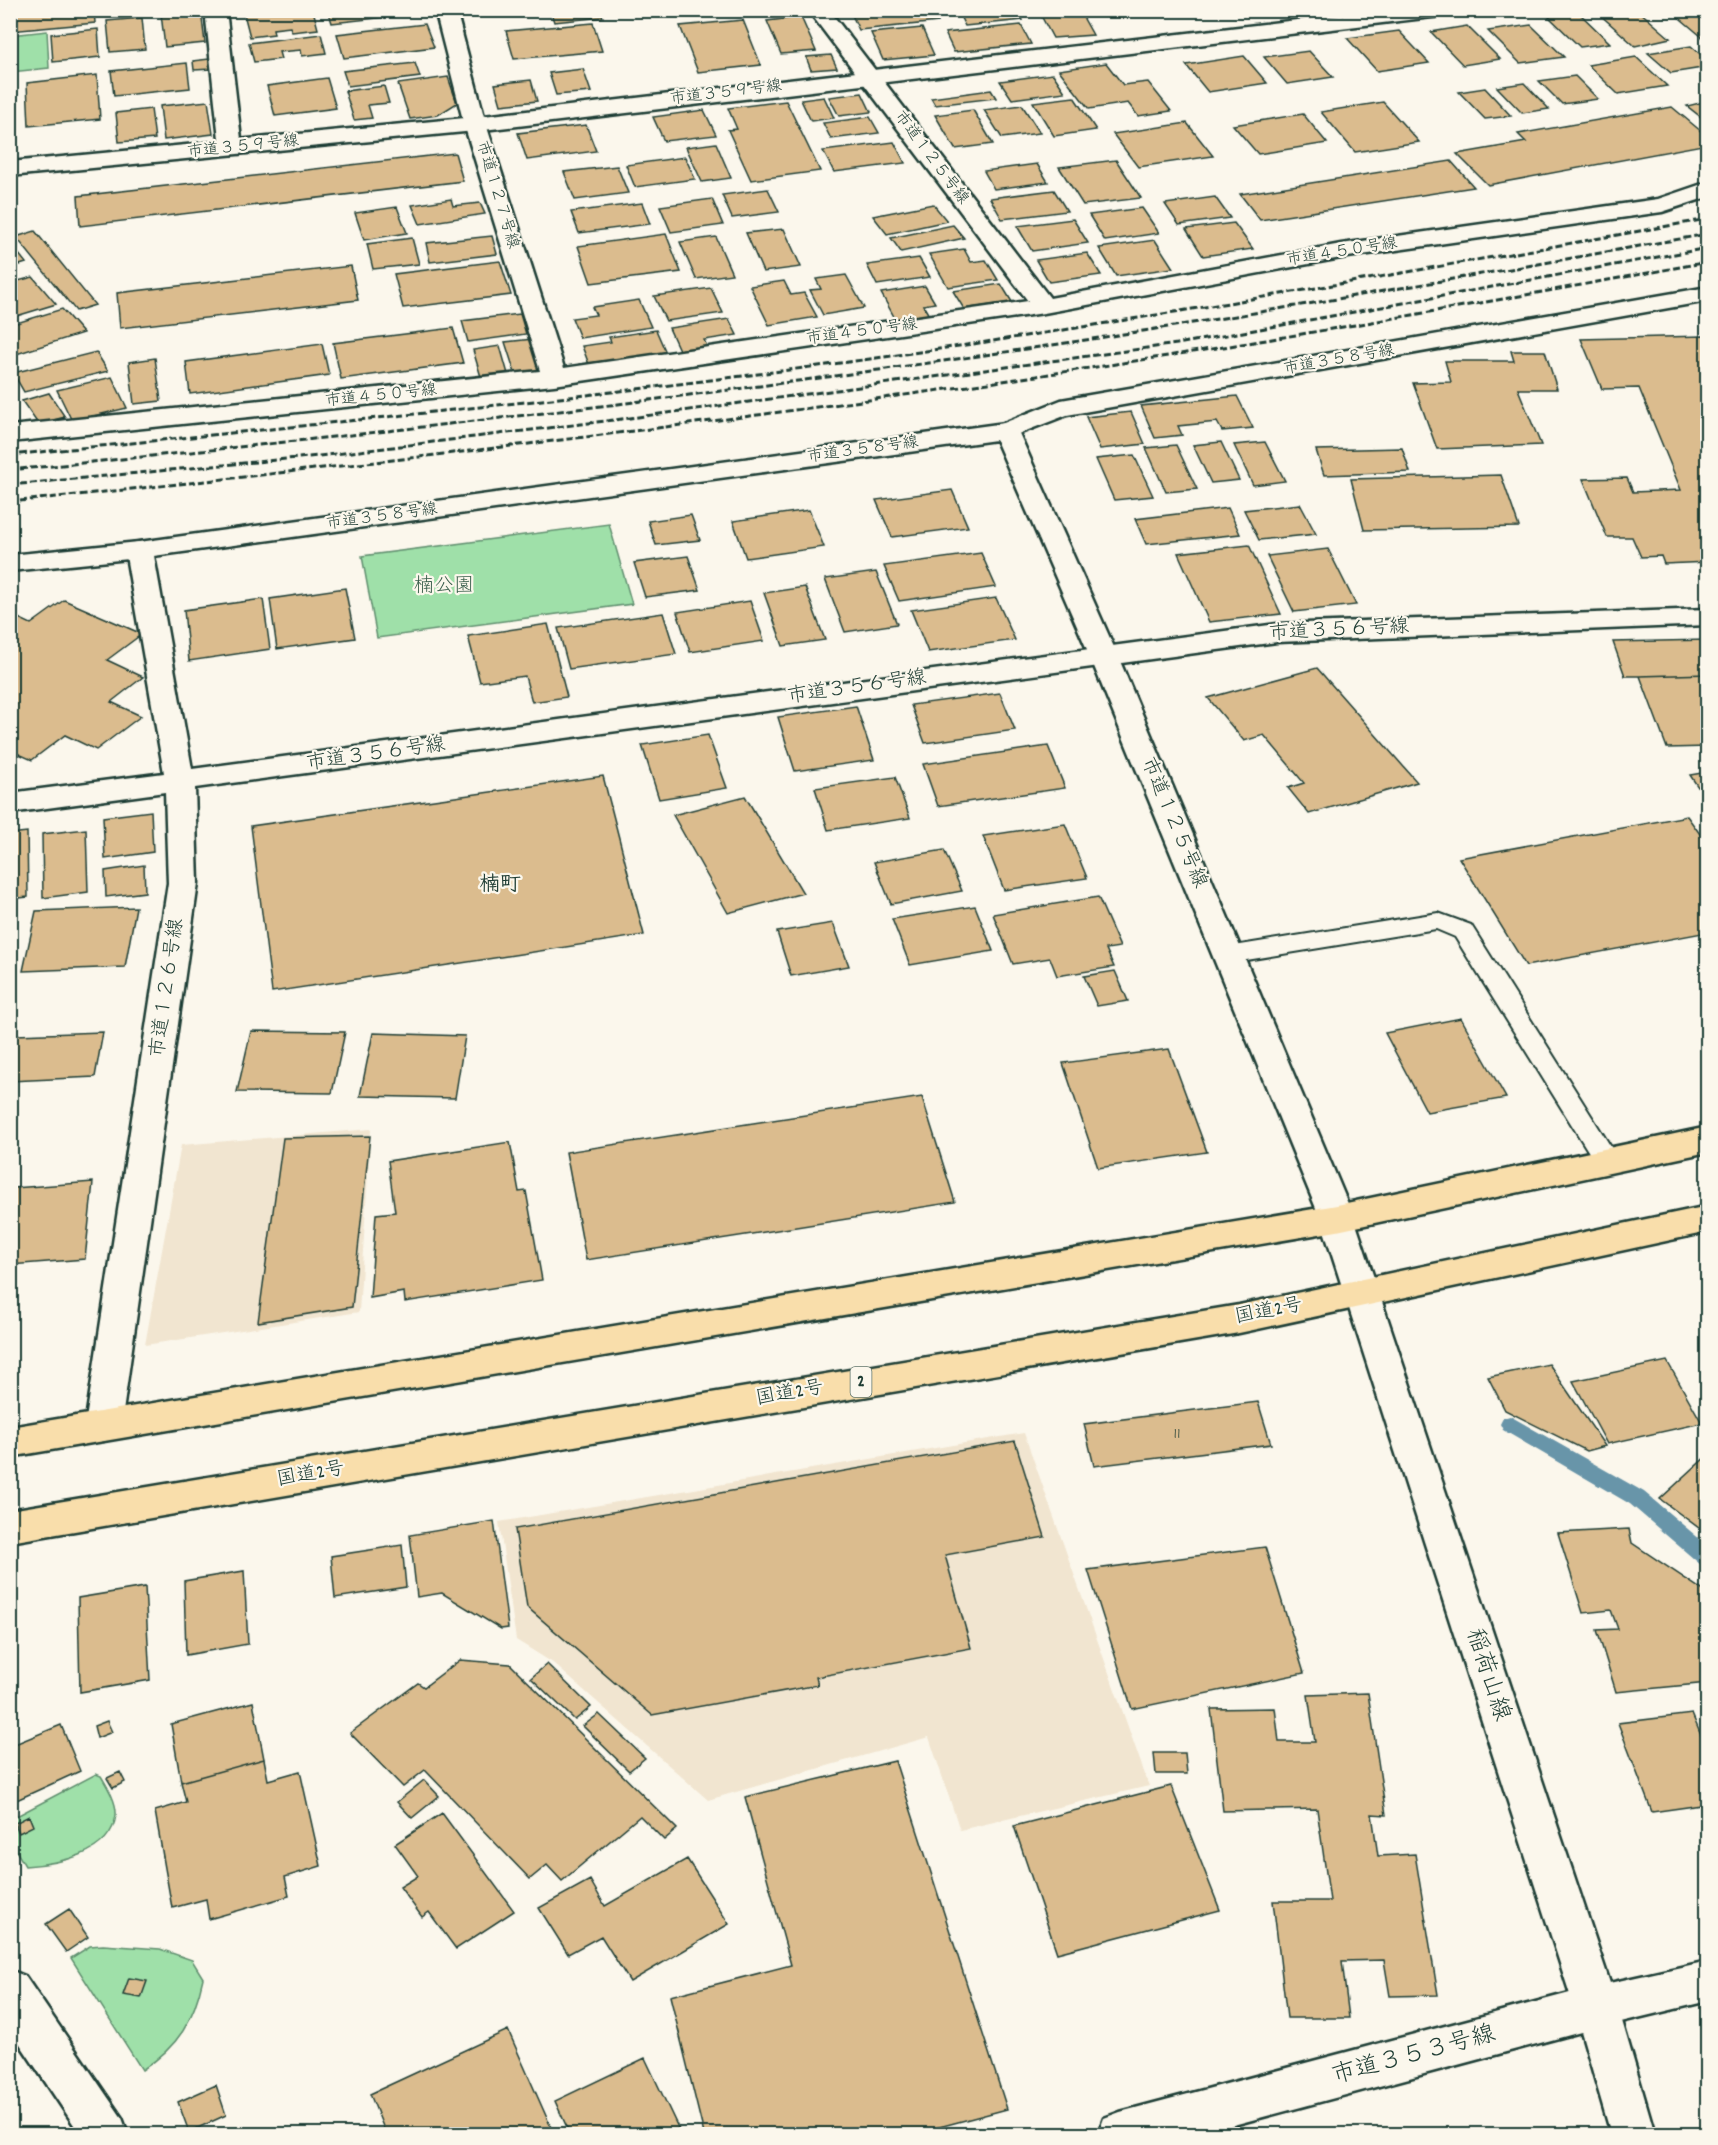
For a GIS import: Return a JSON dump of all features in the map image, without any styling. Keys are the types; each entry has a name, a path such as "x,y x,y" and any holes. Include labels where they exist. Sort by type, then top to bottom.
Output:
{"highway":[{"path":"10,1442 1337,1218 1707,1139"},
{"name":"国道2号","path":"10,1526 1239,1319 1707,1219"}],"street":[{"path":"215,10 231,148"},
{"name":"市道１２７号線","path":"445,10 475,124 554,377"},
{"name":"市道１２５号線","path":"818,10 1044,306"},
{"name":"市道３５９号線","path":"10,169 475,124 1441,10"},
{"name":"市道４５０号線","path":"10,434 554,377 1044,306 1341,251 1662,205 1707,189"},
{"name":"市道３５８号線","path":"10,563 140,550 1005,431 1061,408 1707,294"},
{"name":"市道１２５号線","path":"1005,431 1103,654 1337,1218"},
{"name":"市道１２６号線","path":"103,1426 183,883 180,782 140,550"},
{"name":"市道３５６号線","path":"10,803 180,782 1103,654 1277,633 1707,616"},
{"name":"稲荷山線","path":"1337,1218 1596,2007 1634,2134"},
{"name":"市道３５３号線","path":"1120,2134 1596,2007 1707,1981"},
{"path":"10,1990 106,2134"}],"lane":[{"path":"1228,955 1438,921 1463,932 1607,1161"}],"shaded area":[{"path":"371,1129 359,1312 145,1345 181,1145"},
{"path":"1024,1433 1149,1786 960,1830 929,1737 708,1800 553,1663 516,1640 499,1522"}],"green space":[{"path":"47,31 49,68 11,72 11,35"},
{"name":"楠公園","path":"609,524 632,604 377,638 362,556"},
{"path":"96,1774 101,1776 106,1784 116,1810 112,1829 104,1840 81,1855 67,1860 25,1866 11,1842 11,1819"},
{"path":"90,1946 160,1949 192,1960 203,1978 195,2007 183,2031 166,2051 142,2070 71,1958"}],"building":[{"path":"10,10 94,10 95,23 10,31"},
{"path":"243,10 313,10 318,29 292,32 290,27 273,29 274,34 250,37"},
{"path":"328,10 404,10 405,15 332,23"},
{"path":"550,10 600,10 603,17 554,22"},
{"path":"877,10 932,10 938,22 859,30 851,13"},
{"path":"957,10 1018,10 1023,20 965,26"},
{"path":"1038,10 1079,10 1093,35 1053,38"},
{"path":"1576,10 1610,43 1580,47 1546,14"},
{"path":"1615,10 1619,14 1639,11 1670,38 1635,46 1598,13"},
{"path":"1699,10 1708,10 1708,42 1675,14"},
{"path":"201,11 205,43 165,47 161,14"},
{"path":"801,17 816,51 781,54 767,21"},
{"path":"142,18 145,49 110,52 107,21"},
{"path":"743,20 761,65 698,72 680,26"},
{"path":"593,23 602,51 514,59 506,31"},
{"path":"425,24 434,47 344,58 337,34"},
{"path":"1021,25 1031,44 954,52 945,33"},
{"path":"1531,25 1564,57 1520,63 1488,31"},
{"path":"1467,26 1500,59 1463,65 1431,32"},
{"path":"922,28 934,55 883,60 871,33"},
{"path":"98,29 100,57 53,62 51,34"},
{"path":"1399,31 1429,63 1377,71 1347,38"},
{"path":"321,34 326,53 302,56 301,50 279,52 281,59 254,62 249,43"},
{"path":"1691,46 1708,61 1708,67 1671,73 1648,53"},
{"path":"1309,51 1333,77 1287,84 1264,57"},
{"path":"831,55 837,68 811,70 806,57"},
{"path":"1244,56 1267,83 1208,92 1186,65"},
{"path":"1636,57 1667,86 1618,94 1588,65"},
{"path":"209,59 211,69 194,70 193,61"},
{"path":"187,63 190,88 114,96 111,71"},
{"path":"415,63 420,77 348,86 343,71"},
{"path":"1106,63 1123,85 1148,82 1171,111 1138,116 1128,103 1089,109 1059,70"},
{"path":"583,69 591,92 556,95 549,73"},
{"path":"1053,74 1065,92 1012,99 1000,81"},
{"path":"97,75 100,119 29,126 27,83"},
{"path":"1575,76 1598,99 1562,104 1539,81"},
{"path":"448,77 457,103 438,115 410,119 398,84"},
{"path":"327,78 336,108 275,116 267,86"},
{"path":"15,79 17,124 10,125 10,80"},
{"path":"531,80 537,101 501,105 495,84"},
{"path":"1524,83 1549,109 1522,113 1497,87"},
{"path":"384,86 389,103 368,105 372,118 354,120 345,91"},
{"path":"1485,88 1511,116 1485,119 1459,92"},
{"path":"991,90 996,98 935,105 931,98"},
{"path":"862,93 871,112 839,116 829,97"},
{"path":"824,97 834,118 811,121 801,100"},
{"path":"1074,97 1096,130 1054,136 1033,102"},
{"path":"208,101 213,134 164,140 160,106"},
{"path":"786,101 820,171 751,180 728,130 737,129 728,108"},
{"path":"1708,101 1706,121 1687,106"},
{"path":"1383,102 1419,142 1355,152 1321,112"},
{"path":"1022,105 1040,133 1002,138 984,110"},
{"path":"1672,107 1708,137 1708,144 1488,185 1457,154 1526,142 1518,134"},
{"path":"151,109 155,139 119,142 116,113"},
{"path":"704,110 716,135 664,141 653,117"},
{"path":"973,110 993,144 955,149 935,115"},
{"path":"1303,114 1327,143 1258,154 1233,125"},
{"path":"870,117 879,133 831,139 823,123"},
{"path":"1187,123 1213,156 1138,167 1113,134"},
{"path":"586,125 596,151 527,160 518,133"},
{"path":"894,142 905,163 834,172 823,151"},
{"path":"716,143 731,178 702,182 686,147"},
{"path":"455,153 463,181 80,226 78,196"},
{"path":"685,157 695,179 635,187 626,165"},
{"path":"1116,160 1141,198 1083,205 1059,167"},
{"path":"1451,161 1474,187 1260,220 1240,194"},
{"path":"1037,164 1048,182 994,189 984,171"},
{"path":"617,166 628,193 575,200 564,172"},
{"path":"768,189 779,212 732,218 722,195"},
{"path":"1054,190 1067,211 1002,219 990,198"},
{"path":"1215,197 1230,218 1179,225 1165,204"},
{"path":"451,199 453,206 480,203 485,214 420,224 412,205"},
{"path":"712,199 723,225 671,232 660,206"},
{"path":"642,203 650,224 579,233 571,212"},
{"path":"933,204 947,221 887,234 873,216"},
{"path":"397,207 407,233 364,240 355,213"},
{"path":"1142,208 1159,233 1105,241 1089,215"},
{"path":"1073,219 1088,243 1032,251 1017,226"},
{"path":"1234,223 1253,249 1203,256 1186,229"},
{"path":"953,225 964,238 901,252 891,238"},
{"path":"784,229 801,267 763,272 746,233"},
{"path":"35,231 95,305 76,311 16,237"},
{"path":"666,234 681,272 591,283 578,246"},
{"path":"492,236 497,254 430,262 426,243"},
{"path":"716,237 732,274 696,279 680,242"},
{"path":"412,238 419,264 373,269 367,244"},
{"path":"1155,240 1173,268 1116,276 1099,248"},
{"path":"10,243 26,263 10,268"},
{"path":"964,249 971,262 986,260 998,280 948,287 929,254"},
{"path":"1087,253 1101,275 1049,282 1036,260"},
{"path":"919,258 930,277 877,285 867,265"},
{"path":"500,261 511,295 403,308 394,274"},
{"path":"351,266 358,300 120,328 117,293"},
{"path":"846,275 864,308 823,315 810,290 821,289 816,279"},
{"path":"33,277 56,304 10,318 10,283"},
{"path":"784,281 791,295 804,293 817,317 769,325 750,286"},
{"path":"1001,284 1012,302 964,309 953,291"},
{"path":"925,286 935,303 923,305 930,317 897,322 881,293"},
{"path":"711,288 723,313 666,321 654,296"},
{"path":"639,300 651,327 580,338 572,318 596,315 592,307"},
{"path":"62,309 83,333 10,356 10,325"},
{"path":"520,314 526,334 468,342 462,321"},
{"path":"729,319 737,335 704,340 707,346 679,350 669,328"},
{"path":"453,328 463,363 341,379 333,343"},
{"path":"656,330 667,355 590,367 582,346 611,342 609,337"},
{"path":"1704,336 1708,343 1708,562 1664,564 1661,556 1641,557 1632,537 1607,537 1583,479 1627,478 1633,492 1681,490 1639,388 1602,389 1581,339"},
{"path":"533,339 543,372 516,376 505,342"},
{"path":"322,344 329,375 190,394 186,362"},
{"path":"500,346 508,374 481,377 473,350"},
{"path":"1511,351 1545,351 1557,389 1518,389 1541,445 1437,449 1413,383 1451,382 1445,361 1514,361"},
{"path":"96,352 108,371 24,392 13,373"},
{"path":"155,358 161,401 134,404 129,362"},
{"path":"112,377 127,408 72,421 57,390"},
{"path":"49,393 65,417 38,424 22,401"},
{"path":"1237,396 1253,428 1222,431 1217,422 1178,426 1182,435 1155,438 1141,406"},
{"path":"1131,412 1145,444 1100,449 1086,417"},
{"path":"1221,442 1239,480 1211,483 1193,445"},
{"path":"1265,442 1285,481 1253,485 1234,445"},
{"path":"1176,445 1197,489 1166,492 1146,448"},
{"path":"1402,448 1410,472 1324,475 1316,450"},
{"path":"1134,455 1153,496 1114,500 1096,459"},
{"path":"1501,475 1519,527 1364,530 1351,479"},
{"path":"952,490 968,527 892,537 876,500"},
{"path":"1300,504 1316,534 1259,540 1244,510"},
{"path":"1228,508 1240,534 1146,544 1135,519"},
{"path":"809,510 824,547 746,558 733,521"},
{"path":"691,515 700,540 656,545 648,521"},
{"path":"1249,545 1281,614 1209,622 1178,553"},
{"path":"1328,549 1356,605 1294,612 1267,556"},
{"path":"981,553 996,587 899,601 884,566"},
{"path":"688,556 700,590 645,597 634,563"},
{"path":"876,572 897,624 845,632 825,579"},
{"path":"805,587 825,640 783,646 764,593"},
{"path":"345,588 355,638 277,649 270,599"},
{"path":"996,598 1015,640 928,652 911,610"},
{"path":"263,599 270,649 189,661 184,610"},
{"path":"64,600 142,634 107,660 143,677 111,702 141,716 96,750 65,735 32,760 10,750 10,614 31,624"},
{"path":"750,601 764,641 690,652 677,612"},
{"path":"663,613 676,654 569,669 558,628"},
{"path":"548,624 567,697 532,702 525,676 480,682 468,636"},
{"path":"1708,640 1708,674 1640,676 1625,676 1613,642"},
{"path":"1317,668 1417,782 1309,814 1288,788 1304,783 1264,735 1244,741 1208,698"},
{"path":"1708,674 1708,747 1667,748 1640,676"},
{"path":"1000,693 1015,730 925,743 911,705"},
{"path":"856,706 874,760 795,771 778,717"},
{"path":"708,735 727,788 659,799 642,745"},
{"path":"1048,746 1065,788 938,806 923,764"},
{"path":"1708,772 1708,802 1690,775"},
{"path":"603,776 644,935 272,992 251,826"},
{"path":"895,777 910,818 828,830 815,788"},
{"path":"745,796 803,893 728,913 673,815"},
{"path":"151,811 153,852 105,859 103,817"},
{"path":"1687,816 1708,845 1708,932 1526,966 1459,858"},
{"path":"1065,824 1087,878 1004,890 983,836"},
{"path":"86,829 88,892 43,898 42,834"},
{"path":"27,832 28,897 10,899 10,834"},
{"path":"944,850 962,891 891,904 874,862"},
{"path":"144,865 145,892 106,897 105,871"},
{"path":"1098,897 1120,947 1106,949 1114,967 1057,976 1050,958 1013,964 993,914"},
{"path":"975,906 993,951 910,965 892,919"},
{"path":"136,907 125,967 23,971 36,911"},
{"path":"833,923 849,966 791,976 777,932"},
{"path":"1115,971 1128,1001 1097,1006 1084,976"},
{"path":"1461,1018 1506,1098 1427,1112 1385,1033"},
{"path":"251,1031 345,1032 332,1093 237,1092"},
{"path":"103,1032 95,1077 10,1081 10,1060 16,1035"},
{"path":"373,1033 465,1036 455,1098 360,1096"},
{"path":"1169,1049 1207,1152 1098,1168 1063,1063"},
{"path":"922,1097 955,1202 586,1260 566,1152"},
{"path":"370,1136 352,1307 258,1322 283,1138"},
{"path":"510,1142 519,1192 526,1191 542,1280 405,1302 404,1292 370,1298 376,1214 395,1212 388,1161"},
{"path":"93,1182 85,1259 10,1265 10,1218 14,1188"},
{"path":"1667,1361 1702,1423 1607,1444 1573,1381"},
{"path":"1549,1364 1605,1446 1587,1451 1505,1410 1488,1377"},
{"path":"1258,1402 1271,1444 1094,1466 1084,1424"},
{"path":"1015,1441 1045,1537 945,1555 971,1648 816,1677 818,1685 652,1715 527,1607 515,1529"},
{"path":"1708,1455 1708,1533 1707,1534 1660,1499"},
{"path":"494,1521 508,1628 501,1629 442,1593 417,1597 410,1535"},
{"path":"1629,1529 1632,1543 1708,1594 1708,1683 1616,1692 1597,1630 1618,1629 1611,1610 1583,1613 1558,1533"},
{"path":"402,1545 406,1587 335,1598 331,1556"},
{"path":"1265,1547 1304,1673 1132,1709 1088,1570"},
{"path":"244,1571 248,1644 186,1655 184,1581"},
{"path":"145,1587 150,1680 80,1692 78,1598"},
{"path":"460,1660 510,1664 677,1829 664,1840 640,1816 562,1881 547,1865 530,1879 425,1770 403,1787 350,1733 418,1683 424,1687"},
{"path":"547,1664 591,1707 575,1720 531,1678"},
{"path":"1368,1693 1386,1815 1372,1814 1378,1856 1415,1854 1438,1995 1390,1996 1384,1960 1342,1961 1349,2018 1287,2018 1273,1901 1330,1901 1317,1809 1223,1811 1211,1709 1275,1708 1279,1742 1315,1742 1308,1695"},
{"path":"253,1702 264,1759 181,1782 171,1724"},
{"path":"599,1714 645,1758 629,1771 583,1726"},
{"path":"1692,1714 1708,1752 1708,1804 1652,1812 1618,1723"},
{"path":"107,1721 112,1732 97,1738 94,1726"},
{"path":"61,1725 80,1771 10,1803 10,1746"},
{"path":"1154,1753 1185,1753 1187,1774 1156,1774"},
{"path":"264,1759 268,1780 300,1771 321,1866 285,1877 289,1896 209,1919 206,1899 172,1908 155,1811 186,1802 181,1782"},
{"path":"895,1761 1007,2109 913,2134 704,2134 670,1996 791,1965 745,1797"},
{"path":"120,1772 125,1782 113,1788 107,1778"},
{"path":"424,1780 439,1796 412,1818 397,1802"},
{"path":"1171,1786 1220,1910 1057,1953 1014,1826"},
{"path":"442,1813 514,1911 456,1949 429,1912 422,1917 400,1887 418,1876 395,1844"},
{"path":"29,1816 33,1826 19,1833 15,1823"},
{"path":"687,1859 729,1924 630,1982 601,1936 568,1954 539,1908 590,1880 605,1906"},
{"path":"69,1909 88,1937 66,1952 46,1924"},
{"path":"129,1978 147,1981 141,1998 123,1995"},
{"path":"508,2030 554,2134 386,2134 370,2094"},
{"path":"645,2058 681,2134 570,2134 555,2101"},
{"path":"216,2085 226,2115 189,2132 178,2102"}],"waterway":[{"path":"1510,1424 1637,1498 1708,1559"}],"railway":[{"path":"10,455 557,398 884,357 1193,309 1708,219"},
{"path":"10,470 477,421 943,361 1230,317 1708,234"},
{"path":"10,485 319,456 630,418 1177,344 1708,248"},
{"path":"10,502 554,441 961,387 1249,343 1708,262"}],"district":[{"name":"楠町","path":"500,886"}]}
